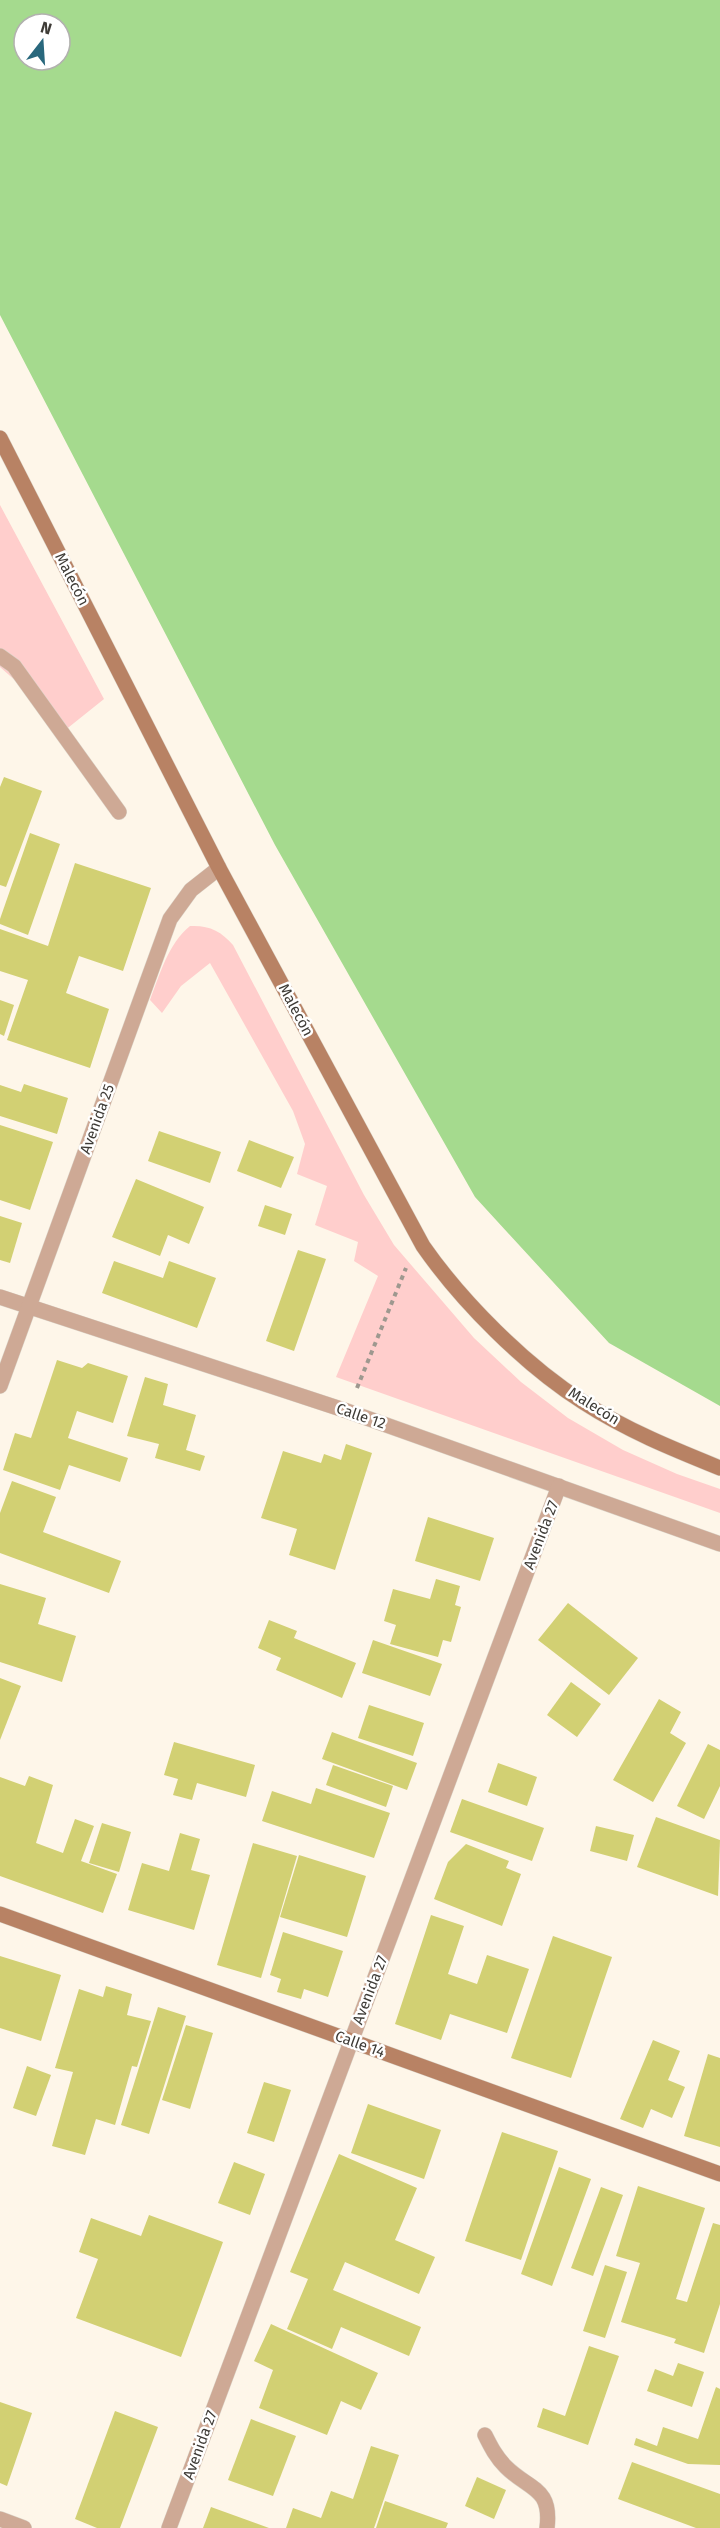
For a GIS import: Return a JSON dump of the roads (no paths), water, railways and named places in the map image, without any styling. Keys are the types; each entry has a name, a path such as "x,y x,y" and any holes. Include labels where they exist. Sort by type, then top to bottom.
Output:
{"main road":[{"name":"Malecón","path":"0,438 219,867 423,1246 441,1272 516,1350 583,1402 658,1443 720,1468"},
{"name":"Calle 14","path":"0,1914 720,2174"}],"street":[{"path":"0,656 14,666 119,812"},
{"name":"Avenida 25","path":"0,1386 170,919 191,890 219,867"},
{"name":"Calle 12","path":"0,1297 347,1411 720,1544"},
{"name":"Avenida 27","path":"170,2528 559,1486"},
{"path":"485,2435 494,2454 507,2468 543,2496 549,2511 547,2528"},
{"path":"0,2519 24,2528"}]}
